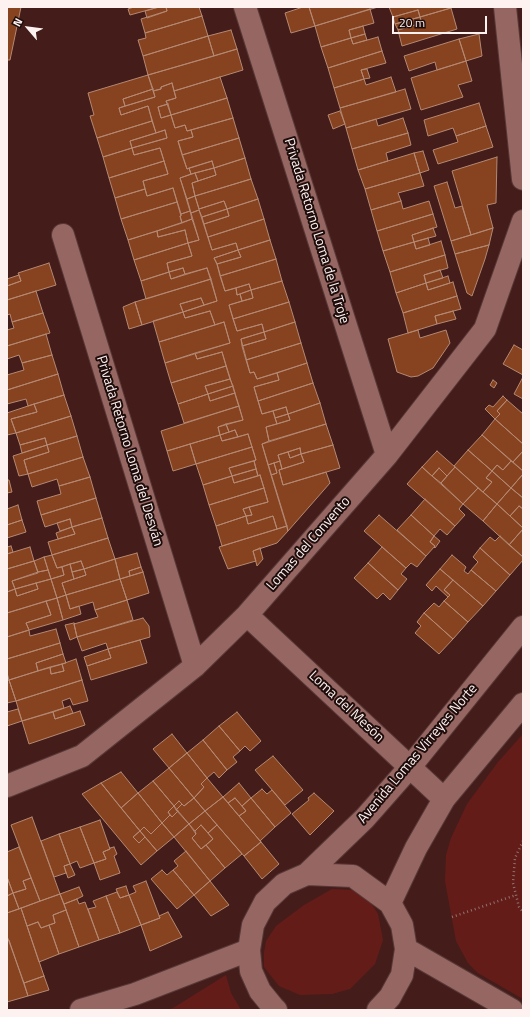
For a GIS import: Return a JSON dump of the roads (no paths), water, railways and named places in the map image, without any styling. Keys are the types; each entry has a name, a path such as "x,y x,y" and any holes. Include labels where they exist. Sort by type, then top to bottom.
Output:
{"street":[{"name":"Privada Retorno Loma de la Troje","path":"245,7 386,455"},
{"path":"505,7 523,179"},
{"name":"Lomas del Convento","path":"7,786 82,756 195,666 248,615 386,455 485,329 523,221"},
{"name":"Privada Retorno Loma del Desván","path":"63,235 195,666"},
{"name":"Loma del Mesón","path":"248,615 444,799"},
{"name":"Avenida Lomas Virreyes Norte","path":"307,874 366,818 410,767 523,627"},
{"path":"390,903 416,848 444,799 523,704"},
{"path":"276,1010 260,991 251,971 249,950 253,925 265,902 284,884 307,874 354,876 390,903 402,925 406,949 402,975 390,997 378,1010"},
{"path":"406,949 512,1010"},
{"path":"81,1010 135,994 249,950"}]}
